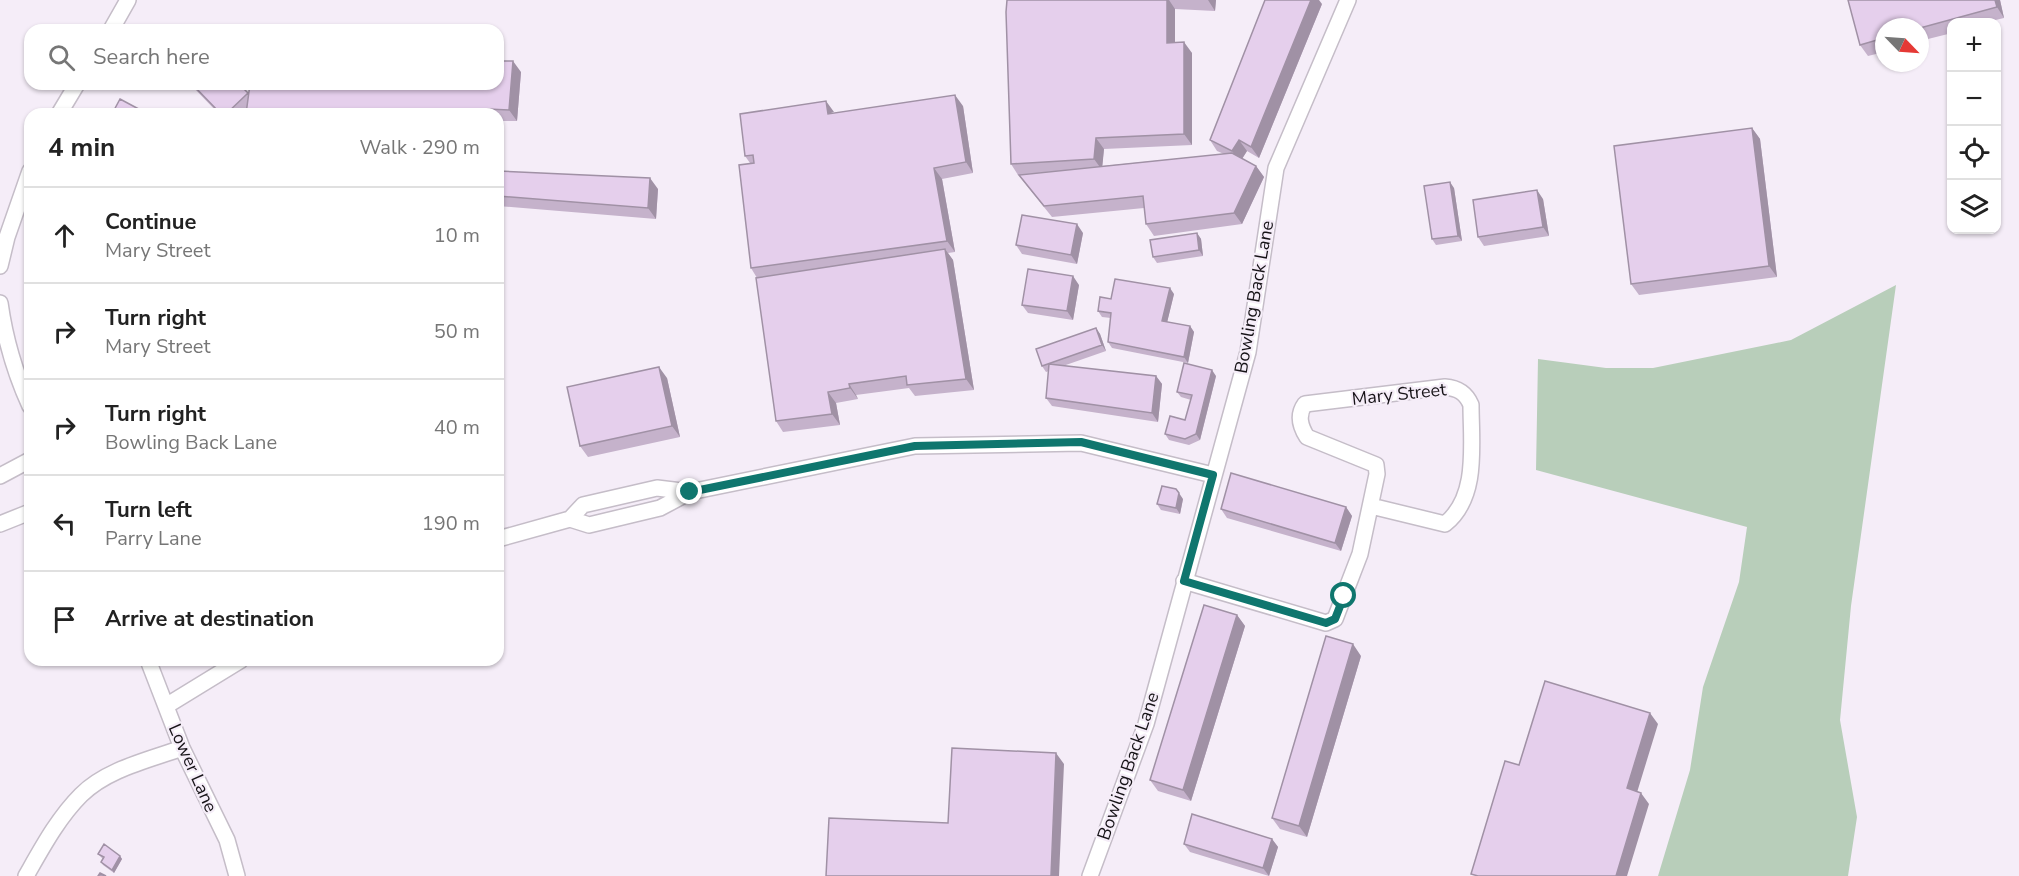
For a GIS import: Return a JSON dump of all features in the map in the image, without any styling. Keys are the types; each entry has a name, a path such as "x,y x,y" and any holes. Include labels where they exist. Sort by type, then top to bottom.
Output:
{"street":[{"path":"114,24 128,0"},
{"name":"Bowling Back Lane","path":"1090,876 1146,724 1248,352 1255,288 1276,168 1348,0"},
{"path":"62,108 73,90"},
{"path":"0,266 6,237 24,188"},
{"path":"0,303 4,329 24,393"},
{"name":"Mary Street","path":"1184,581 1326,623 1335,619 1352,575 1371,506 1376,465 1307,437 1301,429 1300,417 1305,404 1445,387 1455,388 1468,396 1471,405 1471,470 1461,508 1445,524 1371,506"},
{"path":"504,537 570,519 583,505 657,488 690,492 915,446 1081,442 1213,475"},
{"path":"0,476 24,463"},
{"path":"0,524 24,514"},
{"name":"Lower Lane","path":"150,666 182,748 226,840 237,876"},
{"path":"166,706 231,666"},
{"path":"26,876 47,840 82,794 99,781 131,766 182,748"}],"green space":[{"path":"1896,285 1851,606 1840,720 1857,817 1848,876 1658,876 1690,770 1703,687 1739,582 1747,527 1536,470 1538,359 1606,368 1653,368 1791,340"}],"building":[{"path":"1007,0 1167,0 1167,43 1184,42 1184,134 1096,138 1094,159 1011,164"},
{"path":"1265,0 1311,0 1251,147 1239,140 1232,151 1210,140"},
{"path":"1848,0 1995,0 1997,7 1957,18 1947,18 1947,21 1929,26 1929,18 1875,18 1875,41 1860,45"},
{"path":"504,61 513,61 509,110 504,108 247,108 249,90 504,90"},
{"path":"198,90 245,90 248,93 232,108 215,108"},
{"path":"955,95 966,162 934,168 947,241 751,268 739,165 754,163 753,155 745,156 740,114 826,101 828,114"},
{"path":"120,99 137,108 115,108"},
{"path":"1752,128 1769,266 1631,284 1614,146"},
{"path":"1232,153 1256,166 1234,213 1146,224 1143,196 1044,206 1019,175"},
{"path":"504,171 650,178 648,208 504,196"},
{"path":"1450,182 1458,236 1432,239 1424,186"},
{"path":"1537,190 1543,227 1478,237 1473,200"},
{"path":"1022,215 1077,224 1071,255 1016,245"},
{"path":"1197,233 1199,250 1153,257 1150,240"},
{"path":"945,249 966,379 907,385 906,376 849,384 850,388 828,392 832,414 776,421 756,278"},
{"path":"1028,269 1073,276 1067,311 1022,305"},
{"path":"1115,279 1170,288 1162,321 1190,326 1184,357 1108,342 1111,313 1098,311 1100,297 1111,299"},
{"path":"1096,328 1102,345 1042,366 1036,349"},
{"path":"1184,363 1212,370 1196,434 1185,439 1165,434 1170,416 1185,420 1192,395 1177,392"},
{"path":"1049,364 1156,376 1152,413 1046,398"},
{"path":"659,367 672,426 580,446 567,387"},
{"path":"1231,473 1346,507 1335,543 1221,509"},
{"path":"1162,486 1176,489 1179,493 1176,508 1157,504"},
{"path":"1204,605 1237,615 1183,790 1150,780"},
{"path":"1326,636 1353,644 1299,826 1272,818"},
{"path":"1545,681 1650,713 1627,788 1641,793 1616,876 1478,876 1471,874 1505,761 1519,765"},
{"path":"952,748 1056,753 1051,876 826,876 829,818 948,823"},
{"path":"1192,814 1272,839 1263,868 1184,844"},
{"path":"104,844 120,856 112,870 101,862 104,857 98,854"}],"route":[{"path":"690,492 915,446 1081,442 1213,475 1184,581 1326,623 1335,619 1344,596"}]}
